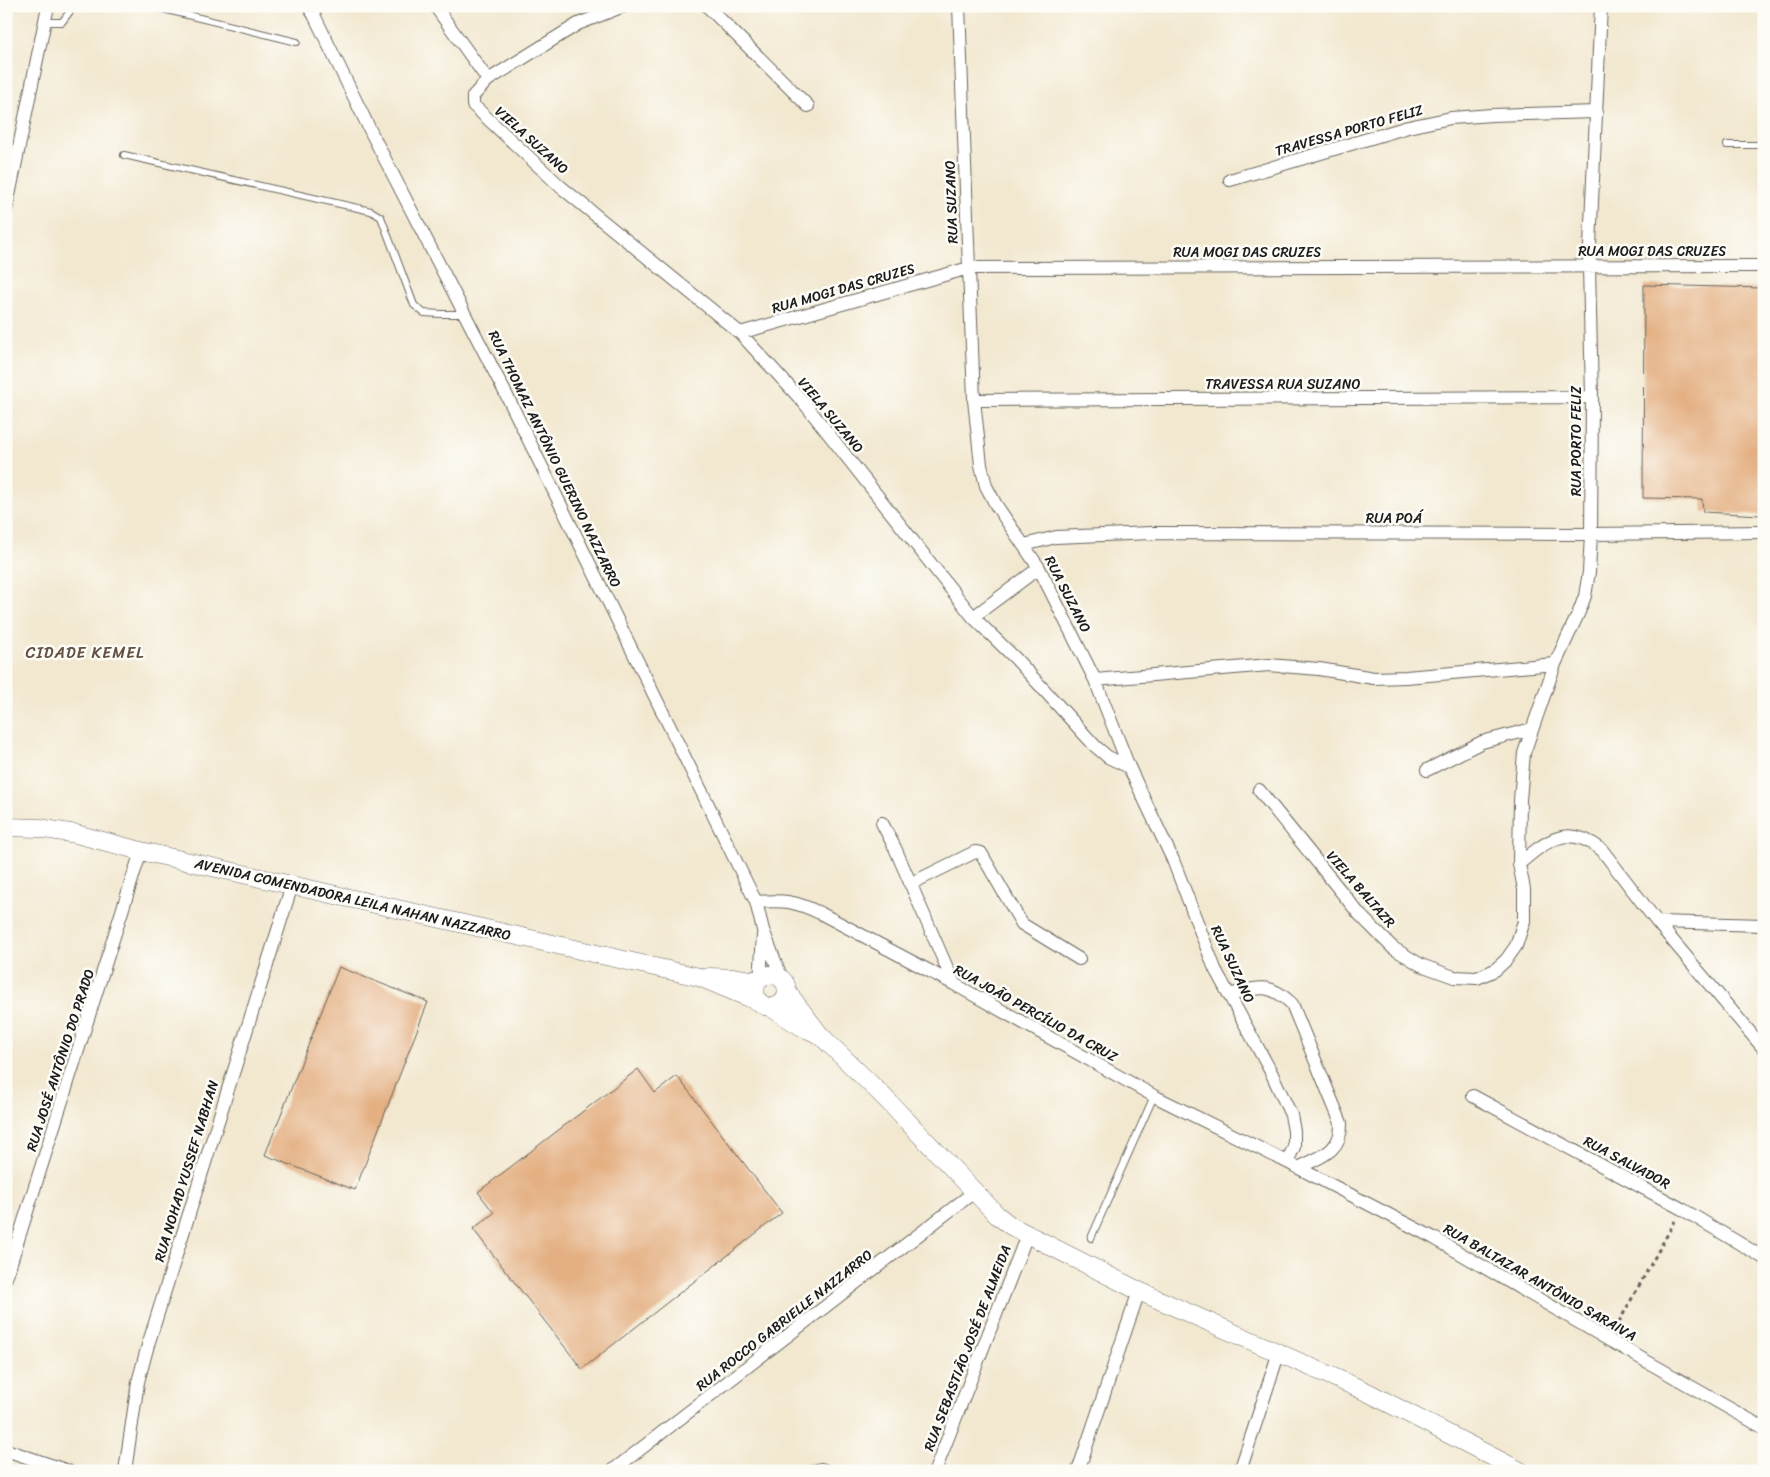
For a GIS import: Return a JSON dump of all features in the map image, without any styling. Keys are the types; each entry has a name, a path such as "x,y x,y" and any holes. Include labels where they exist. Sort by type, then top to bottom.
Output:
{"main road":[{"name":"AVENIDA COMENDADORA LEILA NAHAN NAZZARRO","path":"6,827 38,828 76,834 142,851 699,977 765,1005 802,1027 820,1035"},
{"path":"773,975 785,986 784,1002 775,1007 765,1005 755,994 756,985 763,977 773,975"},
{"name":"AVENIDA COMENDADORA LEILA NAHAN NAZZARRO","path":"699,977 738,978 759,981"},
{"name":"AVENIDA COMENDADORA LEILA NAHAN NAZZARRO","path":"785,986 820,1035 884,1097 997,1215 1027,1235 1139,1291 1367,1392 1520,1471"}],"street":[{"path":"6,210 48,6"},
{"path":"436,6 488,80 578,24 624,6"},
{"path":"706,6 808,106"},
{"name":"RUA SUZANO","path":"959,6 974,400 981,465 986,486 996,505 1040,568 1095,680 1129,767 1173,860 1215,968 1292,1115 1294,1131 1292,1165"},
{"name":"RUA PORTO FELIZ","path":"1519,864 1520,800 1524,753 1555,664 1585,596 1589,572 1592,398 1590,266 1601,6"},
{"name":"RUA THOMAZ ANTÔNIO GUERINO NAZZARRO","path":"314,9 372,134 465,314 756,902 763,930 785,986"},
{"name":"VIELA SUZANO","path":"488,80 473,96 473,105 479,112 561,187 740,333 804,404 974,617 1095,746 1108,757 1129,767"},
{"name":"TRAVESSA PORTO FELIZ","path":"1230,180 1408,126 1451,118 1492,114 1597,112"},
{"name":"RUA MOGI DAS CRUZES","path":"740,333 969,268 1764,266"},
{"name":"TRAVESSA RUA SUZANO","path":"974,400 1592,398"},
{"name":"RUA POÁ","path":"1024,545 1056,537 1152,533 1591,534 1764,532"},
{"path":"974,617 1040,568"},
{"path":"1095,680 1269,665 1319,669 1374,678 1555,664"},
{"path":"1428,770 1482,742 1532,729"},
{"name":"VIELA BALTAZR","path":"1258,790 1360,915 1393,948 1421,965 1454,978 1477,978 1495,970 1506,960 1516,946 1524,921 1524,889 1519,864"},
{"path":"882,823 954,984"},
{"path":"1519,864 1551,839 1566,835 1591,841 1602,850 1657,922 1764,1049"},
{"name":"RUA JOSÉ ANTÔNIO DO PRADO","path":"6,1278 142,851"},
{"path":"910,884 974,852 981,854 1022,924 1079,959"},
{"name":"RUA NOHAD YUSSEF NABHAN","path":"125,1471 138,1382 148,1345 292,885"},
{"name":"RUA JOÃO PERCÍLIO DA CRUZ","path":"756,902 785,901 803,904 954,984 1154,1096 1292,1165"},
{"path":"1657,922 1764,925"},
{"name":"RUA THOMAZ ANTÔNIO GUERINO NAZZARRO","path":"759,981 763,930"},
{"path":"1229,995 1262,987 1283,996 1292,1004 1341,1124 1342,1131 1334,1148 1327,1154 1292,1165"},
{"name":"RUA SALVADOR","path":"1474,1096 1682,1209 1764,1258"},
{"name":"RUA BALTAZAR ANTÔNIO SARAIVA","path":"1292,1165 1434,1238 1764,1428"},
{"name":"RUA ROCCO GABRIELLE NAZZARRO","path":"612,1471 974,1192"},
{"name":"RUA SEBASTIÃO JOSÉ DE ALMEIDA","path":"935,1471 1027,1235"},
{"path":"1078,1471 1139,1291"},
{"path":"1240,1471 1279,1352"},
{"path":"6,1450 68,1471"},
{"path":"814,1471 821,1469 826,1471"}],"lane":[{"path":"45,22 62,22 74,6"},
{"path":"151,6 297,42"},
{"path":"1726,145 1764,145"},
{"path":"124,155 371,211 381,218 414,305 424,312 465,314"},
{"path":"1091,1238 1154,1096"}],"path":[{"path":"1609,1340 1682,1209"}],"building":[{"path":"1644,285 1764,288 1764,506 1761,506 1761,515 1703,512 1702,499 1643,498"},
{"path":"339,967 428,1002 355,1190 265,1155"},
{"path":"638,1069 655,1093 677,1076 782,1213 582,1369 473,1229 494,1213 478,1192"}],"district":[{"name":"CIDADE KEMEL","path":"85,652"}]}
